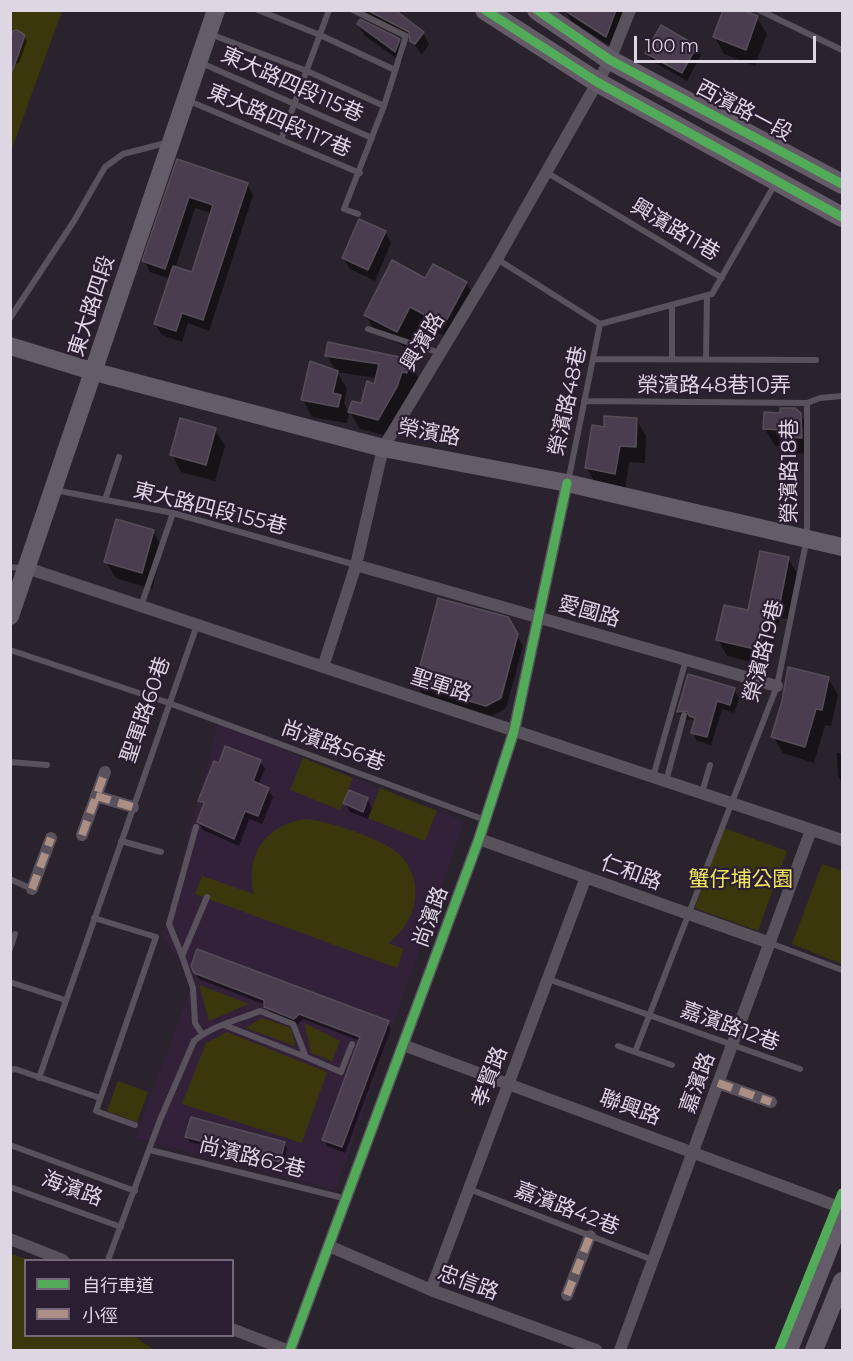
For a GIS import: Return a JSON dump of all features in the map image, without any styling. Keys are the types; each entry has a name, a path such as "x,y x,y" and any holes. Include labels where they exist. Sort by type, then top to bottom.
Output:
{"main road":[{"name":"西濱路一段","path":"485,10 597,82 843,217"},
{"name":"西濱路一段","path":"537,10 610,60 843,184"}],"street":[{"name":"東大路四段","path":"10,616 19,568 55,490 169,142 216,10"},
{"name":"興濱路","path":"323,667 356,566 383,448 497,259 610,60 630,10"},
{"name":"榮濱路","path":"10,346 95,372 383,448 567,483 843,548"},
{"name":"尚濱路","path":"289,1350 479,839 514,731 567,483"},
{"name":"愛國路","path":"356,566 777,686"},
{"name":"聖軍路","path":"19,568 140,606 843,840"},
{"name":"聖軍路60巷","path":"82,835 105,772"},
{"path":"96,796 133,807"},
{"name":"嘉濱路","path":"620,1350 812,830"},
{"path":"32,889 51,838"},
{"name":"仁和路","path":"479,839 770,943"},
{"name":"孝賢路","path":"431,1290 586,877"},
{"name":"聯興路","path":"403,1045 843,1208"},
{"path":"718,1083 771,1102"},
{"path":"789,1350 843,1216"},
{"path":"567,1295 590,1236"},
{"path":"10,1239 60,1259"},
{"name":"忠信路","path":"329,1246 431,1290 596,1350"},
{"path":"814,1350 843,1281"},
{"path":"234,1330 289,1350"}],"lane":[{"path":"258,10 320,35 395,70"},
{"path":"281,140 329,10"},
{"path":"353,10 406,36 360,173 344,209 358,214"},
{"path":"759,10 843,50"},
{"path":"208,33 307,71 384,106"},
{"name":"東大路四段115巷","path":"198,62 372,138"},
{"name":"東大路四段117巷","path":"186,99 360,173"},
{"path":"10,318 74,222 105,167 123,154 169,142"},
{"name":"興濱路11巷","path":"546,172 722,278 778,180"},
{"path":"497,259 600,324 712,294 722,278"},
{"path":"706,359 707,295"},
{"path":"672,305 672,359"},
{"name":"榮濱路48巷","path":"567,483 600,324"},
{"path":"368,329 440,353"},
{"path":"593,359 816,360"},
{"name":"榮濱路48巷10弄","path":"584,401 807,403 820,398 843,396"},
{"name":"榮濱路18巷","path":"807,403 807,538"},
{"path":"105,500 119,457"},
{"name":"東大路四段155巷","path":"55,490 173,513 356,566"},
{"path":"140,606 173,513"},
{"name":"榮濱路19巷","path":"649,1016 777,686 807,538"},
{"name":"聖軍路60巷","path":"39,1078 196,625"},
{"name":"尚濱路56巷","path":"10,650 169,702 485,820"},
{"path":"659,779 686,660"},
{"path":"659,779 684,715"},
{"path":"10,762 47,765"},
{"path":"702,794 710,765"},
{"path":"196,827 169,924 193,988 195,1023 202,1034"},
{"path":"121,841 161,852"},
{"path":"10,879 32,889"},
{"path":"182,956 207,897"},
{"path":"94,918 156,937 96,1111 135,1125"},
{"path":"10,949 15,934"},
{"path":"770,943 843,970"},
{"name":"嘉濱路12巷","path":"548,979 800,1069"},
{"path":"10,982 66,1000"},
{"path":"108,1259 194,1041 202,1034 260,1011 293,1024 306,1057"},
{"name":"嘉濱路12巷","path":"635,1052 649,1016"},
{"path":"224,1025 341,1072 352,1044"},
{"path":"618,1046 672,1065"},
{"path":"10,1070 100,1098"},
{"path":"10,1145 135,1191"},
{"name":"尚濱路62巷","path":"152,1147 346,1199"},
{"name":"海濱路","path":"10,1187 121,1227"},
{"name":"嘉濱路42巷","path":"469,1189 653,1260"}],"shaded area":[{"path":"218,724 464,821 336,1190 135,1138 193,983 162,935"}],"green space":[{"path":"10,11 62,11 11,151 10,151"},
{"path":"303,758 353,778 340,810 290,790"},
{"path":"380,788 437,811 425,841 368,818"},
{"path":"306,819 327,823 366,836 397,852 406,863 415,887 415,900 406,924 388,943 404,949 397,968 195,894 202,876 254,894 252,866 262,843 280,827"},
{"name":"蟹仔埔公園","path":"724,828 787,851 758,931 695,908"},
{"name":"蟹仔埔公園","path":"822,864 842,871 842,964 792,944"},
{"path":"199,985 249,1004 209,1021"},
{"path":"262,1018 291,1028 295,1046 246,1028"},
{"path":"304,1023 340,1041 332,1061 311,1053"},
{"path":"227,1032 327,1072 302,1143 182,1104 206,1043"},
{"path":"118,1081 148,1092 137,1122 107,1111"},
{"path":"10,1254 28,1259 24,1259 24,1337 135,1337 154,1350 11,1350"}],"building":[{"path":"367,10 395,10 424,32 415,44 410,41 409,32"},
{"path":"564,10 616,10 606,37"},
{"path":"723,10 743,10 758,16 746,50 713,37"},
{"path":"360,19 400,39 395,52 357,24"},
{"path":"661,25 697,46 682,73 645,53"},
{"path":"17,30 25,35 12,72 10,37 13,31"},
{"path":"177,159 248,183 203,320 182,313 176,331 154,324 173,266 192,272 213,205 189,197 165,269 142,261"},
{"path":"359,219 386,231 368,270 342,258"},
{"path":"392,260 425,278 433,264 467,282 444,325 410,307 397,332 364,315"},
{"path":"328,342 409,359 407,373 402,372 397,387 378,420 348,412 352,401 361,403 367,381 374,384 379,364 325,356"},
{"path":"310,361 338,371 333,393 341,395 338,407 301,400"},
{"path":"780,408 795,408 801,413 802,438 781,437 780,430 763,429 764,412 780,413"},
{"path":"604,416 637,418 636,447 620,446 615,474 585,468 592,425 604,427"},
{"path":"180,418 216,428 206,465 170,455"},
{"path":"116,519 154,530 142,573 104,562"},
{"path":"760,551 789,557 780,603 771,602 759,650 716,640 724,605 748,610"},
{"path":"438,598 508,617 518,634 501,698 486,706 415,685"},
{"path":"788,667 829,677 822,710 816,709 805,747 771,737 782,701"},
{"path":"688,674 735,688 730,705 717,701 707,737 691,733 695,718 689,716 687,711 677,712"},
{"path":"225,746 261,760 253,781 269,788 258,816 245,811 234,839 197,822 204,803 198,801 214,761 219,763"},
{"path":"349,790 368,798 363,812 343,803"},
{"path":"197,949 389,1021 342,1147 322,1140 360,1037 299,1014 294,1019 264,1007 264,1000 194,973 191,966"},
{"path":"191,1117 285,1142 280,1162 185,1137"}],"marked path":[{"path":"82,835 105,772"},
{"path":"96,796 133,807"},
{"path":"32,889 51,838"},
{"path":"718,1083 771,1102"},
{"path":"567,1295 590,1236"}],"cycle path":[{"path":"485,10 597,82 842,217"},
{"path":"537,10 610,60 842,184"},
{"path":"290,1350 479,839 514,731 567,483"},
{"path":"779,1350 842,1193"}]}
